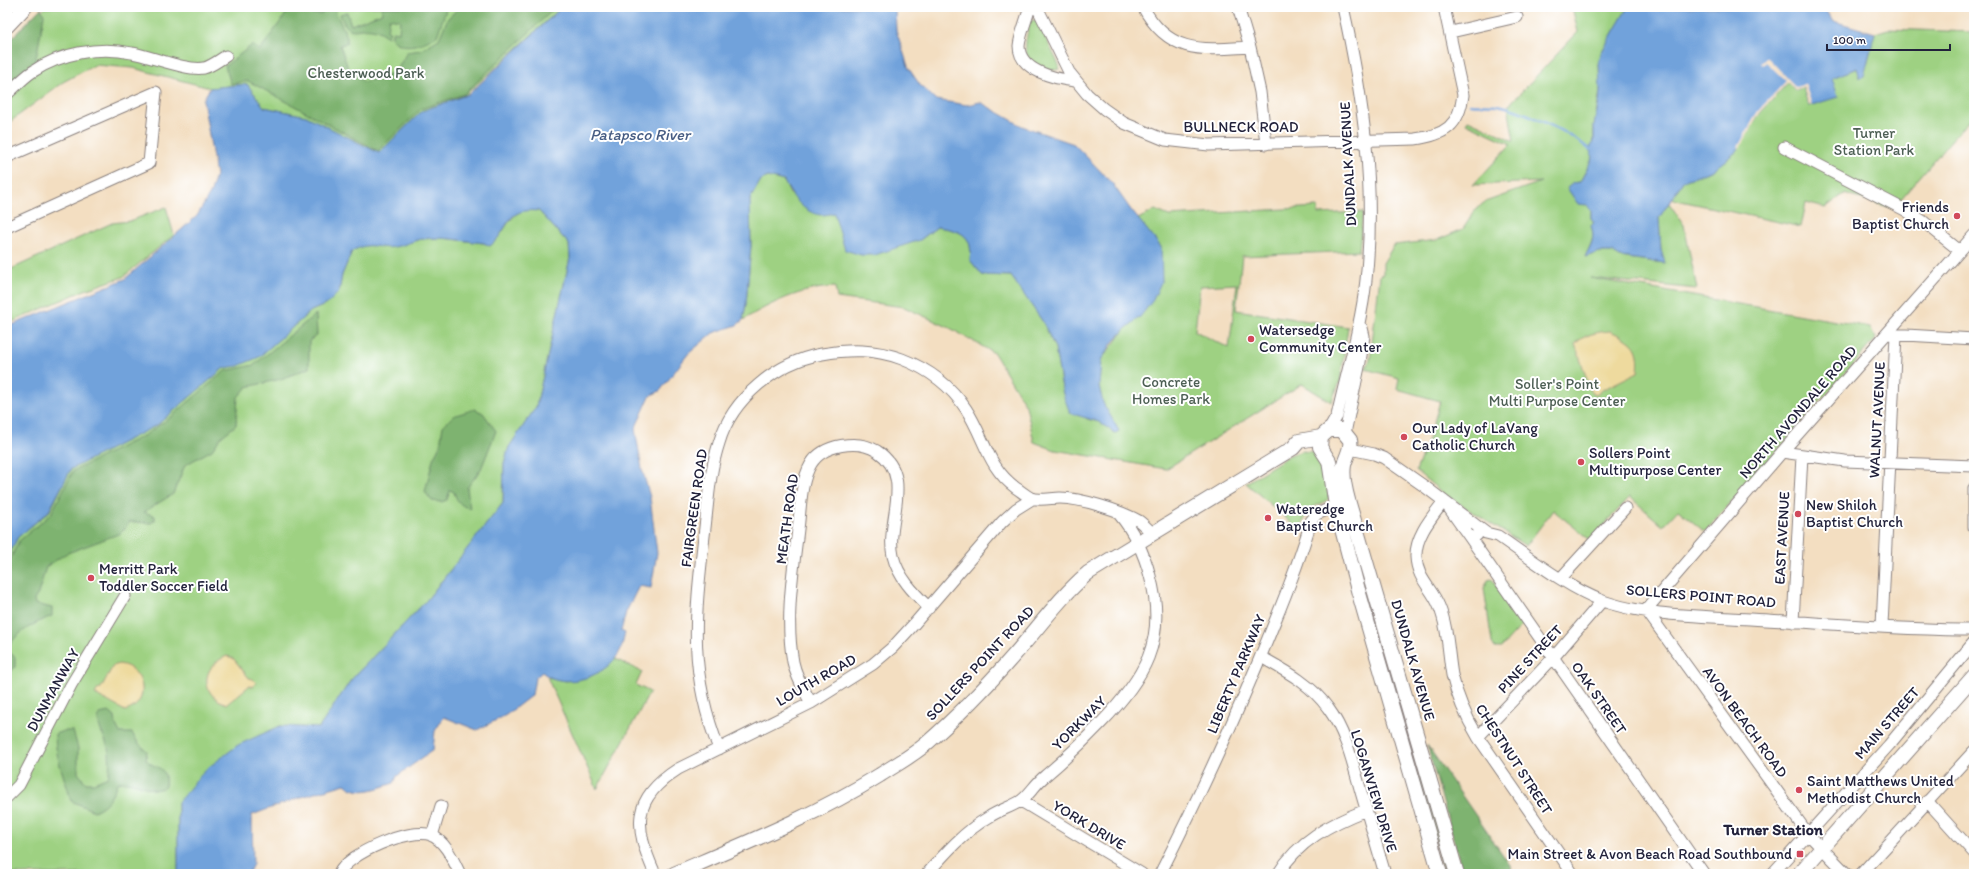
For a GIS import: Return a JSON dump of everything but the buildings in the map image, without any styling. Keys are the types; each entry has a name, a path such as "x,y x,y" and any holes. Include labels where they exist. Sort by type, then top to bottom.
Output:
{"main road":[{"path":"7,26 25,7"},
{"path":"1325,433 1338,429 1345,432"},
{"name":"DUNDALK AVENUE","path":"1345,432 1350,440 1349,452 1344,465 1342,503 1440,874"},
{"name":"DUNDALK AVENUE","path":"1325,433 1320,442 1324,455 1329,461 1458,874"},
{"name":"SOLLERS POINT ROAD","path":"674,874 744,844 854,791 925,745 975,697 1015,654 1076,583 1088,573 1293,448 1299,441 1325,433"},
{"path":"1293,448 1314,448 1324,455 1340,459 1349,452"},
{"path":"1799,874 1974,676"}],"street":[{"path":"1036,7 1029,10 1019,46 1022,58 1028,66 1039,71 1064,80 1075,81"},
{"name":"BULLNECK ROAD","path":"1036,7 1062,59 1075,81 1104,109 1124,123 1164,140 1209,145 1414,139 1431,137 1442,132 1451,125 1461,109 1463,95 1451,32 1444,7"},
{"path":"1143,7 1148,16 1166,36 1187,47 1200,49 1250,47"},
{"path":"1238,7 1250,47 1260,92 1266,144"},
{"name":"DUNDALK AVENUE","path":"1325,433 1337,416 1361,320 1369,240 1369,189 1366,140 1360,86 1343,7"},
{"path":"1451,32 1517,17"},
{"path":"7,94 20,81 38,68 76,53 102,50 131,52 196,68 210,65 226,56"},
{"path":"7,157 156,92 149,163 7,227"},
{"path":"1784,147 1905,210 1924,222 1960,251"},
{"name":"NORTH AVONDALE ROAD","path":"1646,610 1782,452 1891,334 1974,235"},
{"name":"DUNDALK AVENUE","path":"1345,432 1364,336 1361,320"},
{"path":"1891,334 1974,339"},
{"name":"WALNUT AVENUE","path":"1882,626 1890,462 1891,334"},
{"name":"FAIRGREEN ROAD","path":"719,749 705,710 696,654 698,585 707,498 712,468 719,441 726,426 735,411 761,383 791,363 811,356 852,350 885,354 918,366 948,387 958,398 966,410 998,472 1008,482 1032,499"},
{"name":"MEATH ROAD","path":"811,703 800,683 793,662 790,633 790,610 804,488 808,471 818,457 827,450 858,445 877,452 890,466 898,485 898,499 892,545 893,556 905,582 929,608"},
{"name":"SOLLERS POINT ROAD","path":"1349,452 1374,454 1384,458 1486,533 1498,536 1561,578 1587,594 1602,601 1620,606 1697,616 1882,626 1924,630 1974,630"},
{"path":"1782,452 1802,456 1845,460 1974,466"},
{"name":"EAST AVENUE","path":"1793,622 1802,456"},
{"path":"1974,488 1974,528"},
{"path":"1032,499 1062,498 1082,500 1140,522 1152,533"},
{"name":"LOUTH ROAD","path":"655,874 644,850 641,837 641,811 646,799 662,779 678,769 811,703 873,664 893,647 929,608 1002,522 1016,509 1032,499"},
{"name":"OAK STREET","path":"1444,501 1704,874"},
{"name":"CHESTNUT STREET","path":"1444,501 1420,536 1417,545 1416,562 1423,581 1435,596 1440,606 1446,628 1452,675 1459,698 1466,716 1478,737 1573,874"},
{"name":"LIBERTY PARKWAY","path":"1160,874 1198,797 1261,657 1289,586 1311,521 1317,514 1342,503"},
{"path":"1561,578 1625,508"},
{"path":"1119,513 1128,525 1137,542"},
{"path":"1471,539 1477,535 1486,533"},
{"name":"YORKWAY","path":"927,874 978,824 1002,809 1021,801 1038,782 1064,760 1122,701 1135,684 1146,663 1153,644 1157,610 1154,588 1146,562 1137,542"},
{"name":"DUNMANWAY","path":"7,798 19,785 71,685 124,596"},
{"name":"PINE STREET","path":"1478,737 1553,658 1602,601"},
{"name":"AVON BEACH ROAD","path":"1646,610 1808,834 1847,874"},
{"name":"MAIN STREET","path":"1772,874 1889,745 1974,642"},
{"name":"LOGANVIEW DRIVE","path":"1261,657 1297,677 1328,708 1347,745 1385,874"},
{"path":"1861,874 1927,800 1974,751"},
{"path":"1927,800 1974,853"},
{"name":"YORK DRIVE","path":"1021,801 1142,874"},
{"path":"432,836 442,806"},
{"path":"1278,874 1295,852 1319,831 1339,820 1366,810"},
{"path":"337,873 356,857 380,843 419,833 432,836 443,845 460,874"}],"green space":[{"name":"Chesterwood Park","path":"46,7 562,7 465,95 422,111 379,153 306,116 264,107 247,84 210,88 133,68 95,65 63,82 7,124 7,45"},
{"path":"291,7 310,7 311,14 322,14 322,7 334,8 347,37 347,43 340,45 348,68 364,82 396,72 407,52 421,50 439,39 448,18 460,7 556,7 464,94 421,109 378,151 248,81 231,84 225,66 252,45 260,50"},
{"path":"381,7 447,7 437,36 426,42 408,46 402,45 391,38 393,31 399,32 400,20 389,18 387,31 390,31 388,37 378,31 370,29 351,29 343,22 340,14 347,12 351,25 382,13"},
{"name":"Soller's Point Multi Purpose Center","path":"1572,7 1628,7 1601,53 1599,63 1600,91 1594,125 1593,157 1580,182 1573,183 1591,209 1591,218 1594,222 1591,226 1593,234 1592,242 1585,257 1600,252 1612,252 1620,257 1664,263 1661,250 1659,218 1669,203 1684,225 1697,289 1590,278 1870,327 1876,338 1705,532 1678,510 1663,526 1630,497 1590,540 1553,510 1526,546 1444,494 1416,471 1432,429 1440,401 1397,389 1399,378 1365,369 1370,360 1380,275 1383,274 1383,263 1394,245 1437,240 1463,229 1476,209 1485,202 1541,182 1473,185 1511,144 1466,123 1468,120 1514,141 1508,106 1578,32"},
{"path":"41,8 44,15 35,64 7,88 7,43"},
{"path":"1034,20 1038,22 1059,65 1059,69 1050,70 1030,61 1027,55 1026,43 1030,21"},
{"name":"Turner Station Park","path":"1888,29 1974,32 1974,114 1893,208 1844,194 1825,208 1806,203 1801,227 1672,199 1683,181 1713,170 1737,151 1760,113 1788,82 1803,87 1809,106 1832,78 1867,64 1875,33"},
{"name":"Concrete Homes Park","path":"768,177 784,181 790,194 834,213 840,230 920,240 937,227 952,230 963,235 970,244 970,260 982,275 1011,276 1043,322 1055,348 1063,394 1087,419 1099,422 1115,433 1119,431 1103,403 1099,386 1101,360 1125,329 1140,317 1161,247 1138,219 1155,210 1169,216 1318,207 1318,214 1363,212 1359,251 1242,256 1236,310 1348,327 1340,382 1331,402 1302,384 1166,469 1055,450 1034,442 1026,406 994,353 950,328 904,307 837,298 835,287 822,288 798,293 775,302 743,320 746,304 751,246 750,199 761,180","holes":["1237,284 1229,348 1195,331 1200,286"]},
{"path":"166,207 174,235 123,277 85,290 7,324 7,271 112,223 130,221"},
{"path":"524,209 539,211 569,244 570,258 536,407 509,447 504,463 503,503 426,601 351,680 319,728 280,726 178,802 178,874 7,874 7,558 18,537 50,511 71,469 157,425 224,368 259,357 311,311 327,304 339,292 342,275 352,251 364,245 393,247 421,239 442,238 484,243 490,246 499,237 509,221 518,212"},
{"path":"316,314 317,335 309,341 309,368 281,379 247,387 238,397 236,425 221,437 212,450 185,465 173,494 144,512 155,516 155,520 151,523 130,522 121,533 65,554 46,567 38,594 34,600 35,604 52,608 52,616 27,628 12,641 8,647 10,653 15,657 15,667 7,676 7,566 19,541 51,514 73,471 145,435 171,417 225,371 254,365"},
{"path":"475,409 483,413 496,431 481,469 467,488 470,509 459,503 454,492 450,490 447,500 441,502 432,501 425,492 433,459 440,445 443,426 453,416"},
{"path":"1302,451 1312,452 1323,459 1329,498 1325,502 1310,510 1305,517 1301,528 1297,528 1246,483 1290,455"},
{"path":"1345,510 1451,874 1445,874 1342,512"},
{"path":"1492,579 1524,623 1501,648 1495,648 1492,643 1484,588 1488,580"},
{"path":"614,658 642,672 636,685 650,692 597,789 547,677 566,681 603,670"},
{"path":"109,712 115,717 116,725 120,733 132,733 139,744 147,751 146,759 152,765 162,770 165,779 165,786 160,789 155,789 130,782 117,783 109,800 99,809 94,811 71,801 58,760 55,734 63,731 73,731 78,748 78,773 86,783 94,783 108,777 109,752 98,719 99,714"},
{"path":"1427,745 1512,868 1506,874 1463,874"}],"sand":[{"path":"1610,331 1630,342 1637,350 1639,363 1638,372 1600,391 1597,395 1592,394 1575,344 1591,334"},
{"path":"227,656 233,658 249,678 256,682 253,687 249,686 227,704 218,700 212,694 208,687 207,680 208,673 212,666"},
{"path":"119,664 128,667 135,672 142,686 142,694 139,701 134,707 125,711 95,694 98,689 101,688 113,666"}],"water":[{"name":"Patapsco River","path":"562,7 895,7 896,30 909,69 920,85 936,100 967,105 980,102 1022,126 1074,144 1112,183 1131,210 1161,247 1162,280 1153,300 1140,317 1125,329 1112,343 1101,360 1099,386 1103,403 1119,431 1115,433 1099,422 1070,413 1063,394 1055,348 1043,322 1011,276 982,275 970,260 970,244 963,235 952,230 937,227 920,240 875,255 861,255 845,250 834,213 821,215 815,214 803,207 798,202 784,181 768,177 761,180 750,199 751,246 746,304 743,320 737,325 713,333 688,354 660,391 650,396 635,429 642,469 650,497 657,553 651,588 639,586 626,612 621,631 625,633 620,651 614,660 595,674 573,681 551,678 542,672 535,678 532,695 506,715 477,730 444,717 435,731 433,750 397,776 394,783 375,789 362,791 350,788 345,784 298,798 252,815 253,864 248,874 178,874 178,802 205,770 238,745 280,726 319,728 351,680 426,601 503,503 504,463 509,447 536,407 570,258 569,244 539,211 528,211 520,212 514,216 509,221 502,233 490,246 484,243 445,238 429,238 388,248 365,246 352,251 342,275 339,292 327,304 311,311 259,357 238,366 224,368 157,425 71,469 49,511 18,537 7,558 7,327 125,279 197,216 211,192 216,175 203,100 210,88 247,84 264,107 306,116 379,153 422,111 469,94"},
{"path":"1628,7 1823,7 1833,21 1875,33 1864,76 1860,78 1857,68 1832,78 1838,97 1809,106 1803,87 1795,90 1788,82 1760,113 1737,151 1713,170 1683,181 1659,218 1661,250 1665,263 1620,257 1612,252 1600,252 1585,257 1593,239 1591,226 1594,222 1591,218 1591,209 1587,205 1578,204 1567,188 1573,183 1580,182 1593,157 1589,149 1594,142 1594,125 1599,102 1599,63 1601,53"}],"pier":[{"path":"1767,57 1796,87 1805,84 1812,105 1809,106 1803,87 1795,90 1788,82 1760,113 1740,148 1738,147 1758,111 1786,81 1766,62 1763,65 1761,63"}],"waterway":[{"path":"1470,104 1498,105 1520,112 1558,129 1589,149"}],"place":[{"name":"Friends Baptist Church","path":"1957,216"},
{"name":"Watersedge Community Center","path":"1251,339"},
{"name":"Our Lady of LaVang Catholic Church","path":"1404,437"},
{"name":"Sollers Point Multipurpose Center","path":"1581,462"},
{"name":"New Shiloh Baptist Church","path":"1798,514"},
{"name":"Wateredge Baptist Church","path":"1268,518"},
{"name":"Merritt Park Toddler Soccer Field","path":"91,578"},
{"name":"Saint Matthews United Methodist Church","path":"1799,790"},
{"name":"Main Street & Avon Beach Road Southbound","path":"1800,854"}],"district":[{"name":"Turner Station","path":"1773,829"}]}
